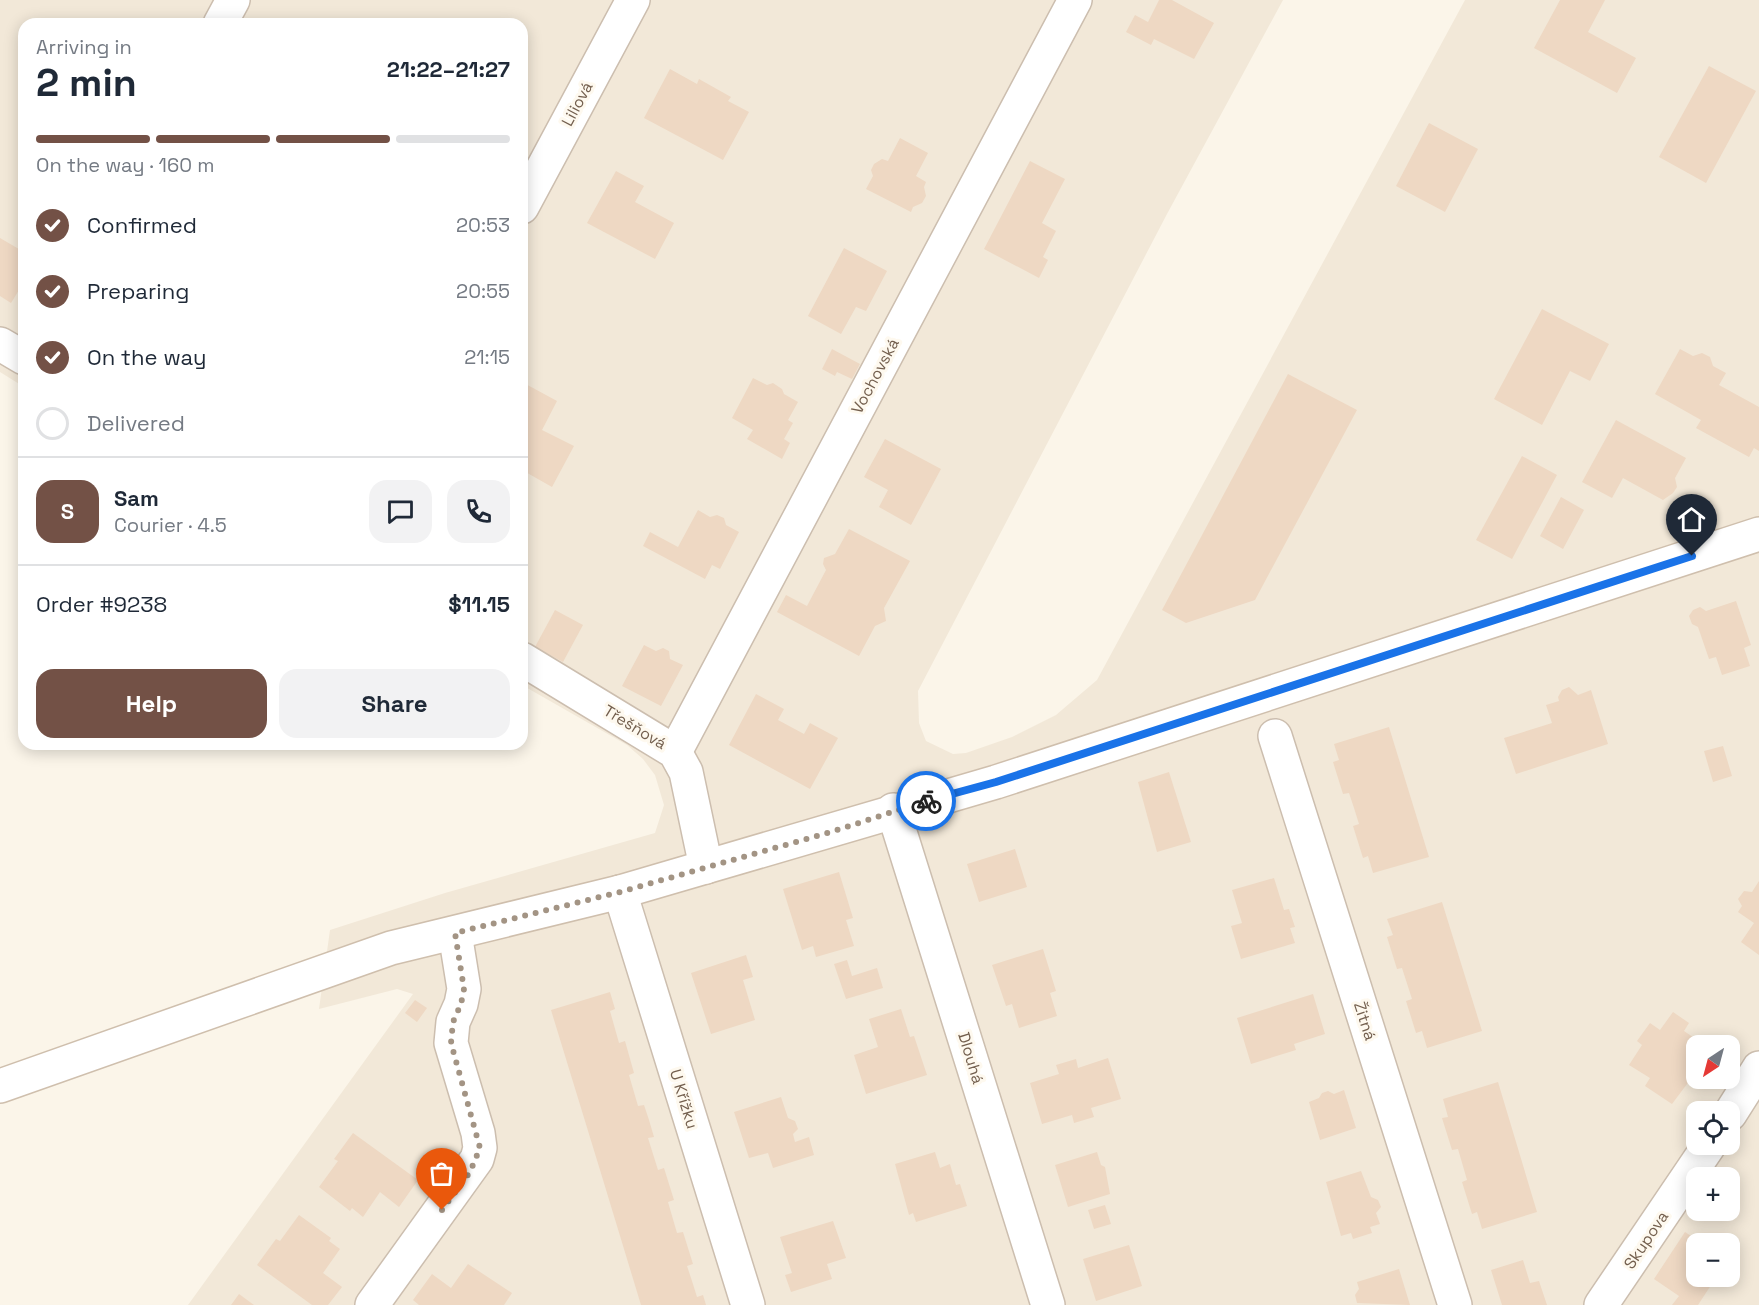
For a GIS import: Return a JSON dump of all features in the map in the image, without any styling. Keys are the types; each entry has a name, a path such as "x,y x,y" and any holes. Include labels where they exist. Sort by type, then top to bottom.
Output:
{"street":[{"path":"223,18 233,0"},
{"name":"Liliová","path":"528,196 633,0"},
{"name":"Vochovská","path":"675,752 1075,0"},
{"path":"0,344 18,354"},
{"path":"0,1086 391,948 620,892 831,832 893,810 996,782 1759,534"},
{"name":"Třešňová","path":"528,663 675,752 686,772 706,867"},
{"name":"Žitná","path":"1275,736 1455,1305"},
{"name":"Dlouhá","path":"893,810 1048,1305"},
{"name":"U Křížku","path":"620,892 748,1305"},
{"path":"372,1305 477,1159 480,1148 478,1133 451,1043 453,1022 461,1004 464,989 455,933"},
{"path":"1738,1101 1759,1068"},
{"name":"Skupova","path":"1601,1305 1703,1155"}],"shaded area":[{"path":"0,0 1283,0 1167,214 918,691 919,723 926,741 953,754 966,753 1012,737 1056,715 1097,680 1465,0 1759,0 1759,1305 188,1305 413,994 397,989 319,1009 330,930 445,893 655,833 664,805 655,775 643,759 627,745 528,688 528,18 18,18 18,383 0,372"}],"building":[{"path":"1159,0 1172,0 1214,23 1194,59 1154,39 1151,45 1126,32 1135,15 1148,22"},
{"path":"1560,0 1605,0 1588,32 1636,58 1617,93 1534,48"},
{"path":"1709,66 1756,91 1706,183 1659,157"},
{"path":"670,69 697,84 699,79 731,97 728,101 749,112 723,160 644,118"},
{"path":"1429,123 1478,149 1445,212 1396,186"},
{"path":"900,138 928,153 916,176 926,182 924,187 926,196 922,203 913,207 911,212 866,189 873,176 871,170 874,164 882,159 888,161"},
{"path":"1030,161 1065,179 1042,223 1056,231 1043,257 1048,260 1039,278 984,249"},
{"path":"616,171 644,186 635,202 674,223 655,259 587,223"},
{"path":"0,238 18,248 18,292 11,303 0,296"},
{"path":"844,248 887,271 866,311 856,307 841,334 808,316"},
{"path":"1542,309 1609,344 1590,381 1570,371 1542,425 1494,399"},
{"path":"832,349 860,364 852,379 837,372 835,376 822,369"},
{"path":"1680,349 1693,356 1702,353 1710,357 1713,366 1726,373 1719,385 1759,407 1759,451 1754,448 1749,457 1696,428 1701,420 1655,394"},
{"path":"1288,374 1357,410 1255,600 1186,623 1162,610"},
{"path":"753,378 767,385 773,383 782,389 784,394 798,402 788,420 793,423 784,439 790,443 782,459 747,439 753,430 732,418"},
{"path":"528,385 557,401 542,430 574,446 552,487 528,473"},
{"path":"1616,420 1686,458 1675,478 1677,487 1663,500 1623,478 1612,498 1582,482"},
{"path":"885,439 941,469 911,525 879,507 888,490 864,477"},
{"path":"1522,456 1557,475 1512,559 1476,540"},
{"path":"1561,497 1584,510 1563,549 1540,536"},
{"path":"698,510 710,517 717,515 724,518 726,525 739,532 720,569 712,565 705,579 643,546 650,532 678,547"},
{"path":"849,529 910,561 884,608 886,621 875,626 859,656 777,612 786,595 807,606 826,570 823,564 824,558 835,554"},
{"path":"1736,601 1751,645 1744,648 1750,666 1722,675 1716,657 1709,659 1698,627 1692,624 1689,616 1693,610 1700,607 1706,611"},
{"path":"555,610 583,625 563,662 535,647"},
{"path":"644,645 656,651 663,648 669,651 670,659 683,665 661,706 622,686"},
{"path":"1569,687 1578,695 1591,690 1608,744 1516,774 1504,738 1552,723 1546,705 1559,701 1558,697 1562,690"},
{"path":"756,694 784,709 778,720 804,734 810,723 838,738 810,789 729,745"},
{"path":"1389,727 1429,857 1373,873 1368,856 1363,858 1353,826 1359,824 1349,793 1343,794 1333,762 1339,760 1334,744"},
{"path":"1723,746 1732,776 1713,782 1704,751"},
{"path":"1169,772 1191,842 1157,852 1138,782"},
{"path":"1015,849 1027,887 979,902 967,864"},
{"path":"839,872 853,918 846,920 854,946 816,957 813,946 802,950 783,889"},
{"path":"1274,878 1284,910 1289,909 1295,927 1290,928 1295,943 1241,959 1231,926 1242,923 1232,890"},
{"path":"1759,881 1759,955 1741,942 1754,923 1738,912 1742,906 1738,899 1744,891 1752,892"},
{"path":"1442,902 1482,1031 1427,1048 1422,1031 1416,1033 1406,1001 1412,999 1402,968 1397,969 1387,937 1393,935 1387,919"},
{"path":"1043,949 1056,991 1050,993 1057,1016 1019,1028 1012,1004 1006,1006 992,965"},
{"path":"746,955 753,977 743,980 755,1020 711,1034 691,973"},
{"path":"847,960 852,976 877,968 883,988 846,999 834,964"},
{"path":"610,992 615,1009 610,1011 619,1043 625,1041 634,1073 629,1075 638,1106 644,1105 654,1137 648,1138 658,1170 664,1168 674,1200 668,1202 677,1233 683,1232 693,1264 687,1266 697,1297 703,1295 706,1305 641,1305 551,1010"},
{"path":"1313,994 1325,1034 1294,1044 1296,1050 1251,1064 1237,1018"},
{"path":"415,1000 427,1008 417,1022 405,1013"},
{"path":"901,1009 910,1037 914,1036 927,1075 866,1094 854,1055 878,1047 869,1019"},
{"path":"1673,1012 1689,1023 1684,1031 1690,1035 1686,1035 1686,1085 1672,1104 1645,1086 1650,1078 1629,1065 1642,1045 1637,1041 1650,1023 1660,1030"},
{"path":"1108,1058 1121,1099 1091,1108 1094,1117 1074,1123 1072,1115 1042,1124 1030,1083 1059,1074 1056,1065 1076,1059 1078,1068"},
{"path":"1498,1082 1537,1212 1482,1229 1477,1212 1472,1214 1462,1182 1467,1180 1458,1149 1452,1150 1442,1118 1448,1117 1443,1099"},
{"path":"1344,1090 1356,1128 1320,1140 1309,1102 1319,1098 1322,1093 1328,1091 1334,1094"},
{"path":"781,1097 788,1118 795,1121 798,1129 793,1134 795,1142 809,1137 814,1155 773,1168 768,1153 749,1158 734,1112"},
{"path":"353,1133 418,1180 399,1207 380,1192 363,1217 352,1208 350,1211 319,1187 338,1161 334,1159"},
{"path":"935,1152 940,1168 950,1164 956,1185 960,1184 967,1206 916,1222 913,1213 909,1215 895,1164"},
{"path":"1097,1152 1101,1165 1105,1167 1110,1194 1068,1207 1055,1165"},
{"path":"1361,1171 1371,1197 1378,1200 1381,1207 1376,1213 1380,1224 1370,1227 1372,1233 1353,1239 1351,1233 1341,1236 1326,1182"},
{"path":"1105,1205 1111,1224 1094,1229 1088,1210"},
{"path":"299,1215 331,1238 329,1241 340,1249 323,1273 342,1287 328,1305 312,1305 257,1265 276,1239 280,1241"},
{"path":"833,1221 846,1258 827,1264 832,1279 791,1292 785,1275 792,1273 780,1237"},
{"path":"1685,1232 1686,1287 1710,1287 1698,1305 1672,1305 1679,1296 1654,1279"},
{"path":"1129,1245 1142,1286 1096,1301 1083,1259"},
{"path":"1523,1260 1530,1283 1539,1281 1547,1305 1502,1305 1491,1270"},
{"path":"468,1264 512,1293 504,1305 419,1305 413,1300 432,1274 451,1288"},
{"path":"1399,1269 1410,1305 1357,1303 1355,1295 1359,1289 1357,1282"},
{"path":"239,1294 254,1305 231,1305"}],"way so far":[{"path":"442,1210 470,1172 480,1148 478,1133 451,1043 453,1022 461,1004 464,989 455,933 620,892 831,832 926,801"}],"route":[{"path":"926,801 996,782 1692,556"}]}
